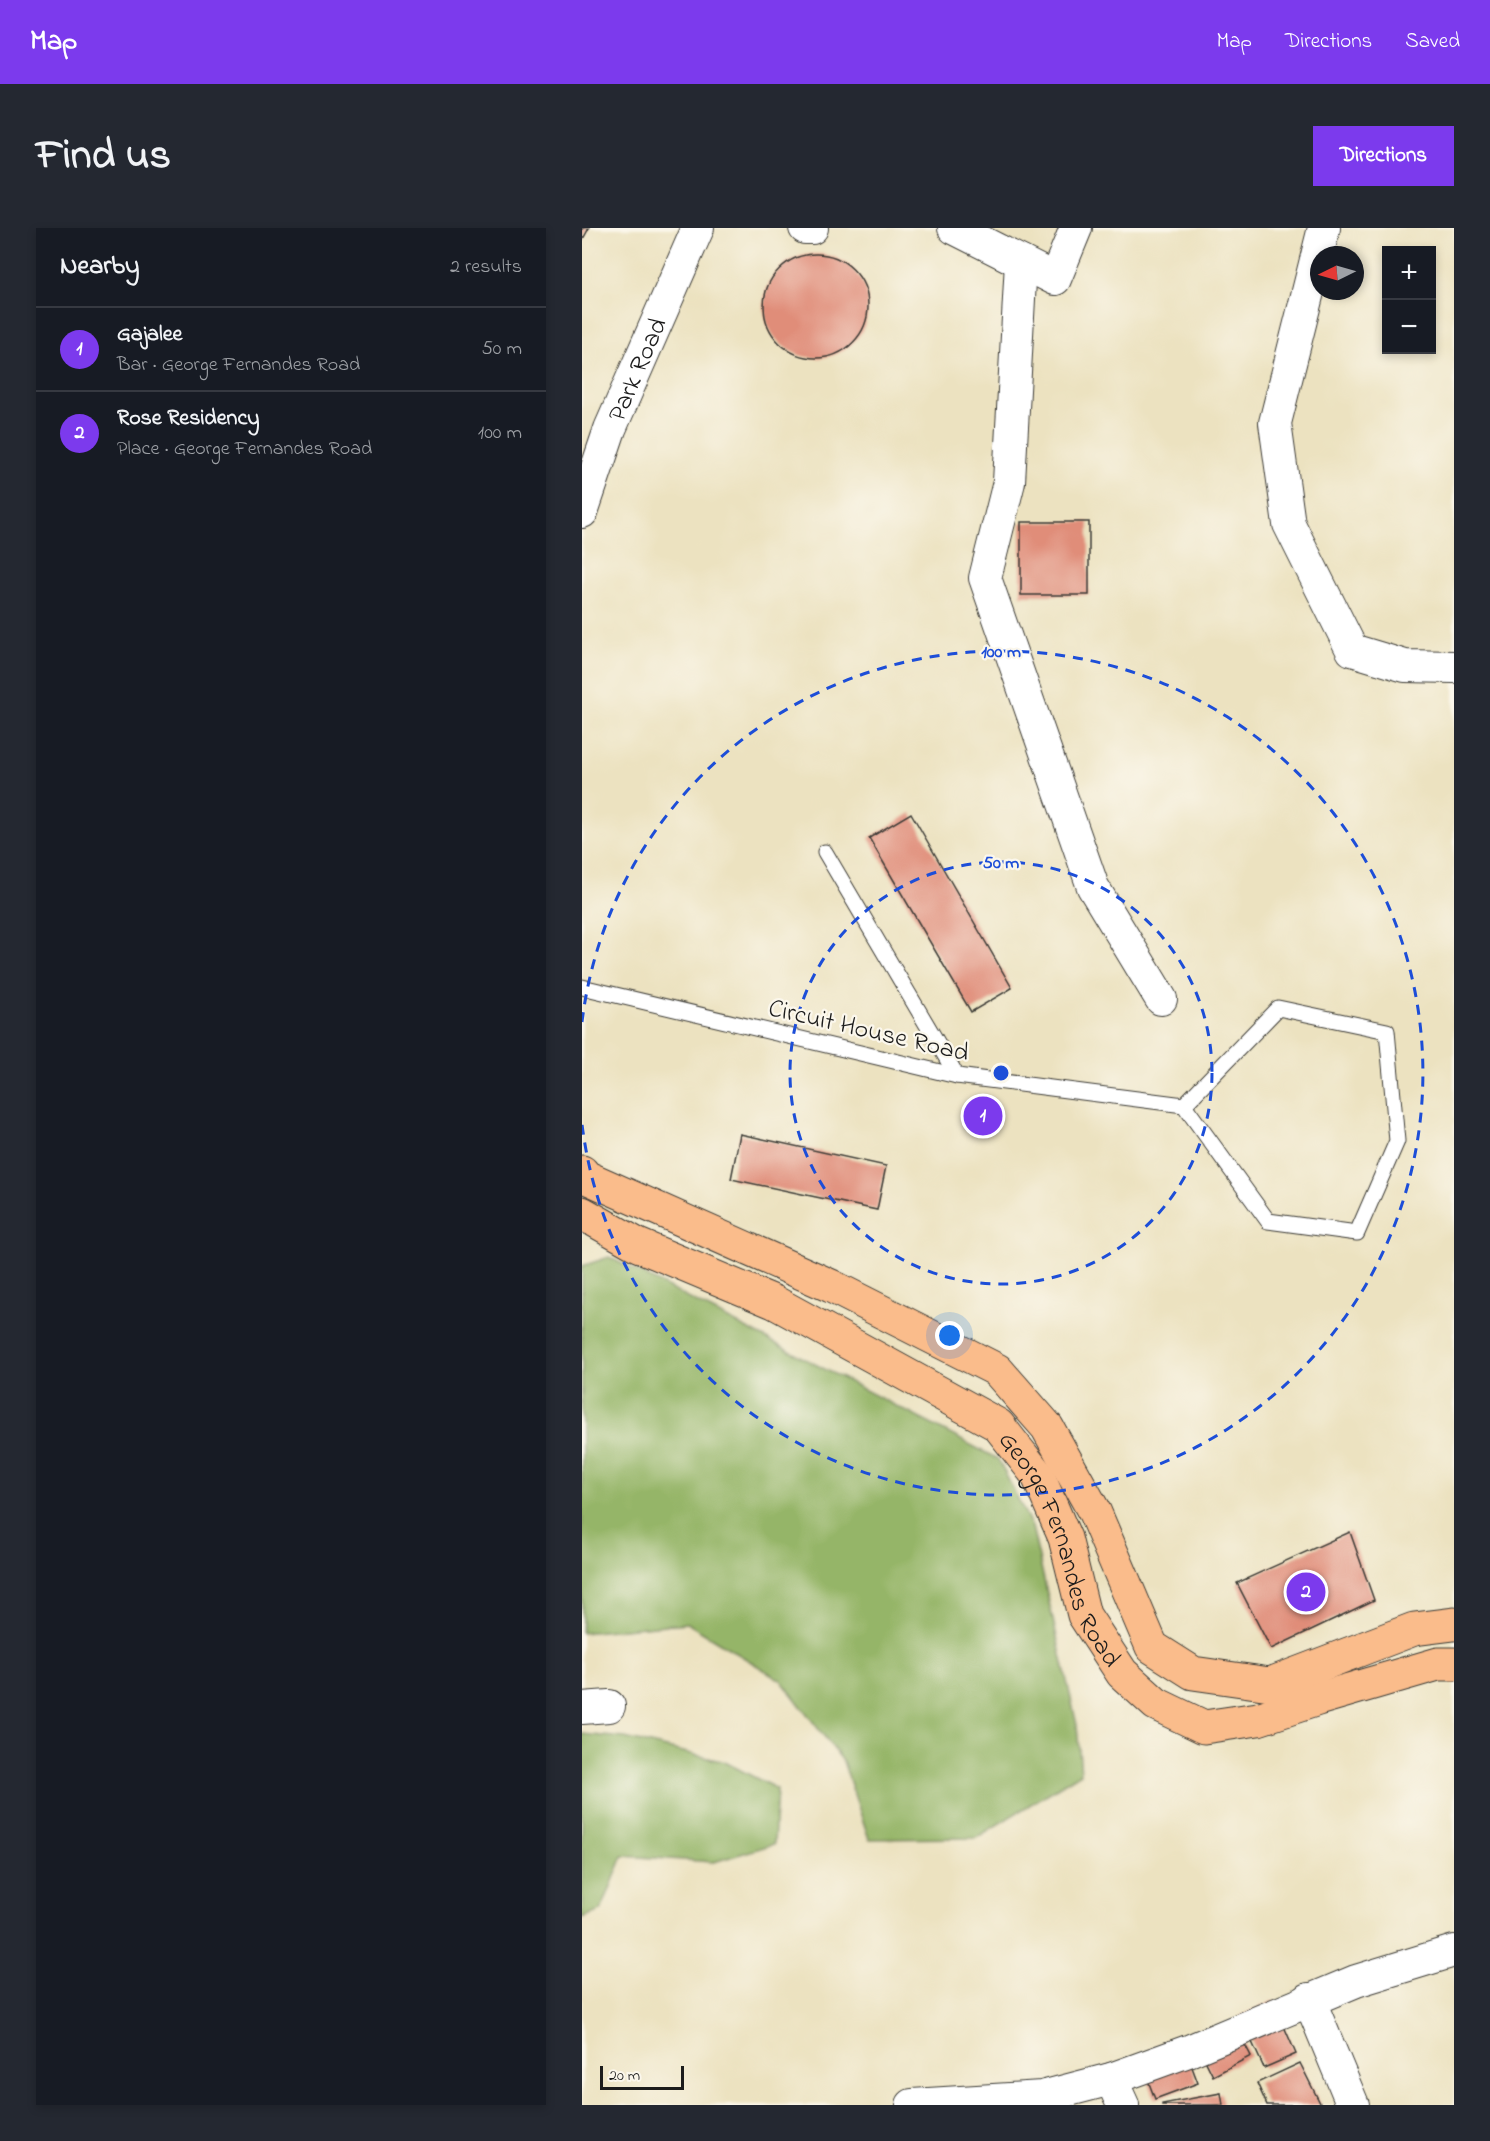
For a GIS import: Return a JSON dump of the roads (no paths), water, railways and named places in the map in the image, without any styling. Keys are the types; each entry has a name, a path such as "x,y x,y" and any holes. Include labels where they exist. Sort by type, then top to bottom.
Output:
{"main road":[{"name":"George Fernandes Road","path":"582,1172 586,1177 831,1286 997,1370 1047,1427 1095,1513 1152,1647 1194,1673 1270,1684 1414,1629 1454,1624"},
{"name":"George Fernandes Road","path":"582,1213 638,1245 774,1302 998,1425 1038,1476 1065,1538 1084,1615 1122,1673 1156,1704 1204,1727 1258,1719 1438,1664 1454,1664"}],"street":[{"name":"Park Road","path":"582,512 610,429 698,228"},
{"path":"805,228 812,228"},
{"path":"954,228 1055,279 1076,228"},
{"path":"1324,228 1275,423 1289,524 1352,650 1405,666 1454,667"},
{"path":"1021,262 1009,482 985,578 1093,887 1161,999"},
{"path":"912,2105 1117,2092 1191,2050 1309,1999 1356,1981 1454,1951"},
{"path":"1309,1999 1353,2105"}],"lane":[{"path":"825,852 957,1076"},
{"name":"Circuit House Road","path":"582,987 957,1076 1184,1105"},
{"path":"1278,1008 1387,1031 1397,1141 1357,1233 1268,1221 1184,1105 1278,1008"}],"place":[{"name":"Gajalee","path":"983,1116"},
{"name":"Rose Residency","path":"1306,1592"}]}
